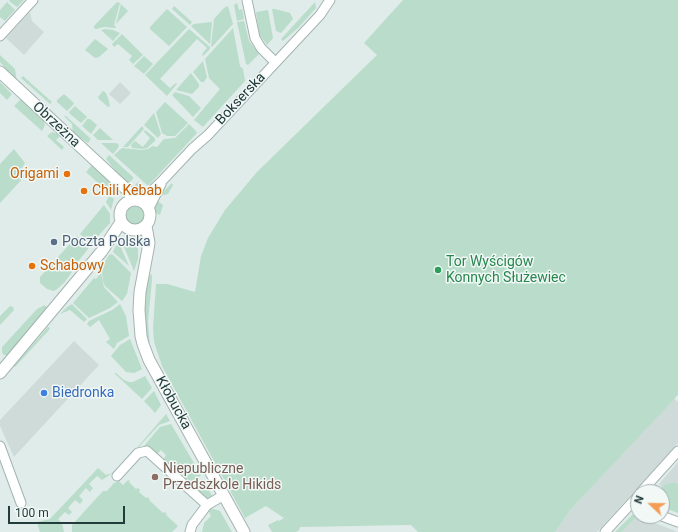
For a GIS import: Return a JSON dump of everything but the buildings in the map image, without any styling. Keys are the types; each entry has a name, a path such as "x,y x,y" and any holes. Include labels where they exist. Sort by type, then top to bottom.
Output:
{"street":[{"path":"0,36 33,0"},
{"path":"247,0 255,38 260,47 275,62"},
{"name":"Bokserska","path":"137,203 161,182 192,149 208,135 320,15 330,0"},
{"name":"Bokserska","path":"320,15 338,0"},
{"name":"Obrzeżna","path":"0,72 126,189 137,203"},
{"path":"0,373 102,250 133,227 149,222 150,216 137,203 120,210 133,227"},
{"name":"Kłobucka","path":"133,227 149,243 139,305 143,344 150,360 244,532"},
{"path":"0,446 21,503"},
{"path":"117,476 138,453 147,451 207,505"},
{"path":"648,484 678,452"},
{"path":"190,532 194,521 207,505 224,495"},
{"path":"605,532 630,506"}],"shaded area":[{"path":"30,12 32,21 44,32 24,55 6,38"},
{"path":"120,82 131,93 120,104 109,94"},
{"path":"74,341 99,365 14,457 0,426 0,420"},
{"path":"674,398 678,402 678,443 641,484 630,484 630,496 597,532 555,532 571,509"},
{"path":"678,462 678,484 675,482 659,484"},
{"path":"630,523 658,524 678,532 622,532"}],"green space":[{"path":"24,0 17,7 9,1"},
{"name":"Tor Wyścigów Konnych Służewiec","path":"403,0 678,0 678,395 571,509 555,532 418,532 411,525 300,527 296,532 272,532 268,525 284,518 266,506 245,518 162,366 154,342 153,328 156,284 167,284 195,292 201,256 208,238 225,210 257,172 377,55 364,43"},
{"path":"7,2 15,10 5,21 0,17 0,10"},
{"path":"117,2 120,3 114,25 116,27 94,28 94,26"},
{"path":"315,2 316,8 298,28 283,41 281,39"},
{"path":"237,3 239,10 242,9 244,19 237,21 234,5"},
{"path":"121,4 128,11 116,24"},
{"path":"174,6 192,22 190,25 172,9"},
{"path":"228,6 233,24 212,47 214,19 224,8"},
{"path":"167,9 187,27 169,46 150,29 150,27"},
{"path":"272,9 290,13 293,19 281,33 276,31"},
{"path":"268,10 273,38 267,45 259,34 256,12"},
{"path":"244,21 249,41 259,54 248,65 246,64 237,22"},
{"path":"211,22 210,44 191,26 194,24"},
{"path":"233,28 240,66 243,69 245,81 203,127 194,120 220,89 209,78 205,59"},
{"path":"105,29 120,33 113,41 101,30"},
{"path":"189,29 210,47 210,49 203,56 202,54 207,48 197,39 160,79 170,88 176,83 177,84 167,96 145,75"},
{"path":"122,34 143,55 133,64 129,60 132,56 118,44 114,47 112,44"},
{"path":"95,39 108,49 99,57 95,58 85,50"},
{"path":"0,55 15,69 17,82 0,62"},
{"path":"144,56 153,64 144,74 134,66"},
{"path":"203,61 207,77 204,82 201,82 193,72"},
{"path":"191,73 199,84 199,87 192,94 176,90"},
{"path":"23,76 52,102 50,104 21,78"},
{"path":"0,82 12,94 7,100 0,93"},
{"path":"103,91 106,93 109,101 110,106 108,107 98,97"},
{"path":"175,92 189,96 201,108 193,117 172,95"},
{"path":"64,94 74,103 67,111 57,102 57,100"},
{"path":"21,99 44,121 45,125 42,131 14,106"},
{"path":"165,102 188,123 175,136 167,136 162,133 156,112"},
{"path":"75,106 87,117 81,123 69,112"},
{"path":"154,113 161,134 158,138 144,125"},
{"path":"64,116 66,116 91,139 88,143 73,133 72,124"},
{"path":"87,119 90,119 97,125 91,134 82,126"},
{"path":"189,124 197,133 149,185 147,185 114,155 122,148 141,150 148,149 153,146 157,147 164,139 175,138"},
{"path":"142,126 144,129 128,147 123,147"},
{"path":"100,128 113,140 98,140 93,135"},
{"path":"145,130 155,138 155,141 147,148 132,148 131,145 135,141 143,147 150,138 144,132"},
{"path":"52,132 61,135 56,140 64,147 62,150 47,136"},
{"path":"101,143 116,143 119,145 113,154"},
{"path":"14,149 25,163 20,171 25,176 0,203 0,164"},
{"path":"109,155 133,177 127,185 106,159"},
{"path":"92,165 107,179 116,192 110,194 86,172"},
{"path":"138,182 145,191 135,193 131,189"},
{"path":"172,183 173,185 168,194 159,196"},
{"path":"109,196 114,199 111,210 106,202"},
{"path":"156,200 163,205 160,215 154,212"},
{"path":"104,205 110,214 110,223 91,244 80,234"},
{"path":"135,206 142,209 145,216 142,223 135,226 128,223 125,216 128,209"},
{"path":"77,236 89,247 88,249 72,269 72,272 64,283 54,291 47,289 40,283 40,277"},
{"path":"125,240 132,241 136,244 138,249 138,259 134,271 122,242"},
{"path":"119,243 129,266 113,252"},
{"path":"112,254 131,273 127,294 122,301 105,286 100,270 109,255"},
{"path":"101,273 104,287 118,302 110,308 89,318 73,303 94,278 96,279"},
{"path":"152,274 148,322 150,346 145,326 144,304 147,282"},
{"path":"72,304 87,319 84,322 70,310 60,314"},
{"path":"120,304 126,316 129,336 117,343 114,349 106,342 110,339 99,320 90,327 87,324 89,321 112,310"},
{"path":"45,305 47,308 9,355 4,355 2,353 2,347 37,309"},
{"path":"10,306 13,307 14,310 0,325 0,316"},
{"path":"48,327 50,328 49,330 15,367 14,366"},
{"path":"130,339 142,369 134,373 126,372 111,356 120,345"},
{"path":"114,373 129,382 133,382 145,376 152,388 142,399"},
{"path":"154,391 161,405 155,413 144,401"},
{"path":"166,414 170,421 159,425 135,450"},
{"path":"171,424 201,475 191,485 182,477 185,473 172,460 168,464 163,460 166,455 161,450 157,454 146,447 143,447 160,427"},
{"path":"98,468 106,475 114,472 102,480 97,476 89,484 93,488 90,492 86,488 79,496 83,500 80,504 75,500 68,508 72,512 69,515 65,512 58,519 62,523 64,532 40,532 37,522 50,519"},
{"path":"202,479 213,497 206,498 194,488"},
{"path":"128,480 136,489 138,488 140,490 139,492 146,498 147,497 150,499 149,500 163,513 164,512 167,514 166,515 178,526 172,532 72,532 72,525 103,491 107,491 114,483 119,481 123,485"},
{"path":"675,482 678,484 678,513 670,510 670,484 665,484"},
{"path":"210,508 220,511 232,532 202,532 204,523 211,516 208,510"},
{"path":"630,517 630,523 622,532 615,532"}],"place":[{"name":"Origami","path":"67,174"},
{"name":"Chili Kebab","path":"84,191"},
{"name":"Poczta Polska","path":"54,242"},
{"name":"Schabowy","path":"32,266"},
{"name":"Tor Wyścigów Konnych Służewiec","path":"438,270"},
{"name":"Biedronka","path":"44,393"},
{"name":"Niepubliczne Przedszkole Hikids","path":"155,477"}]}
